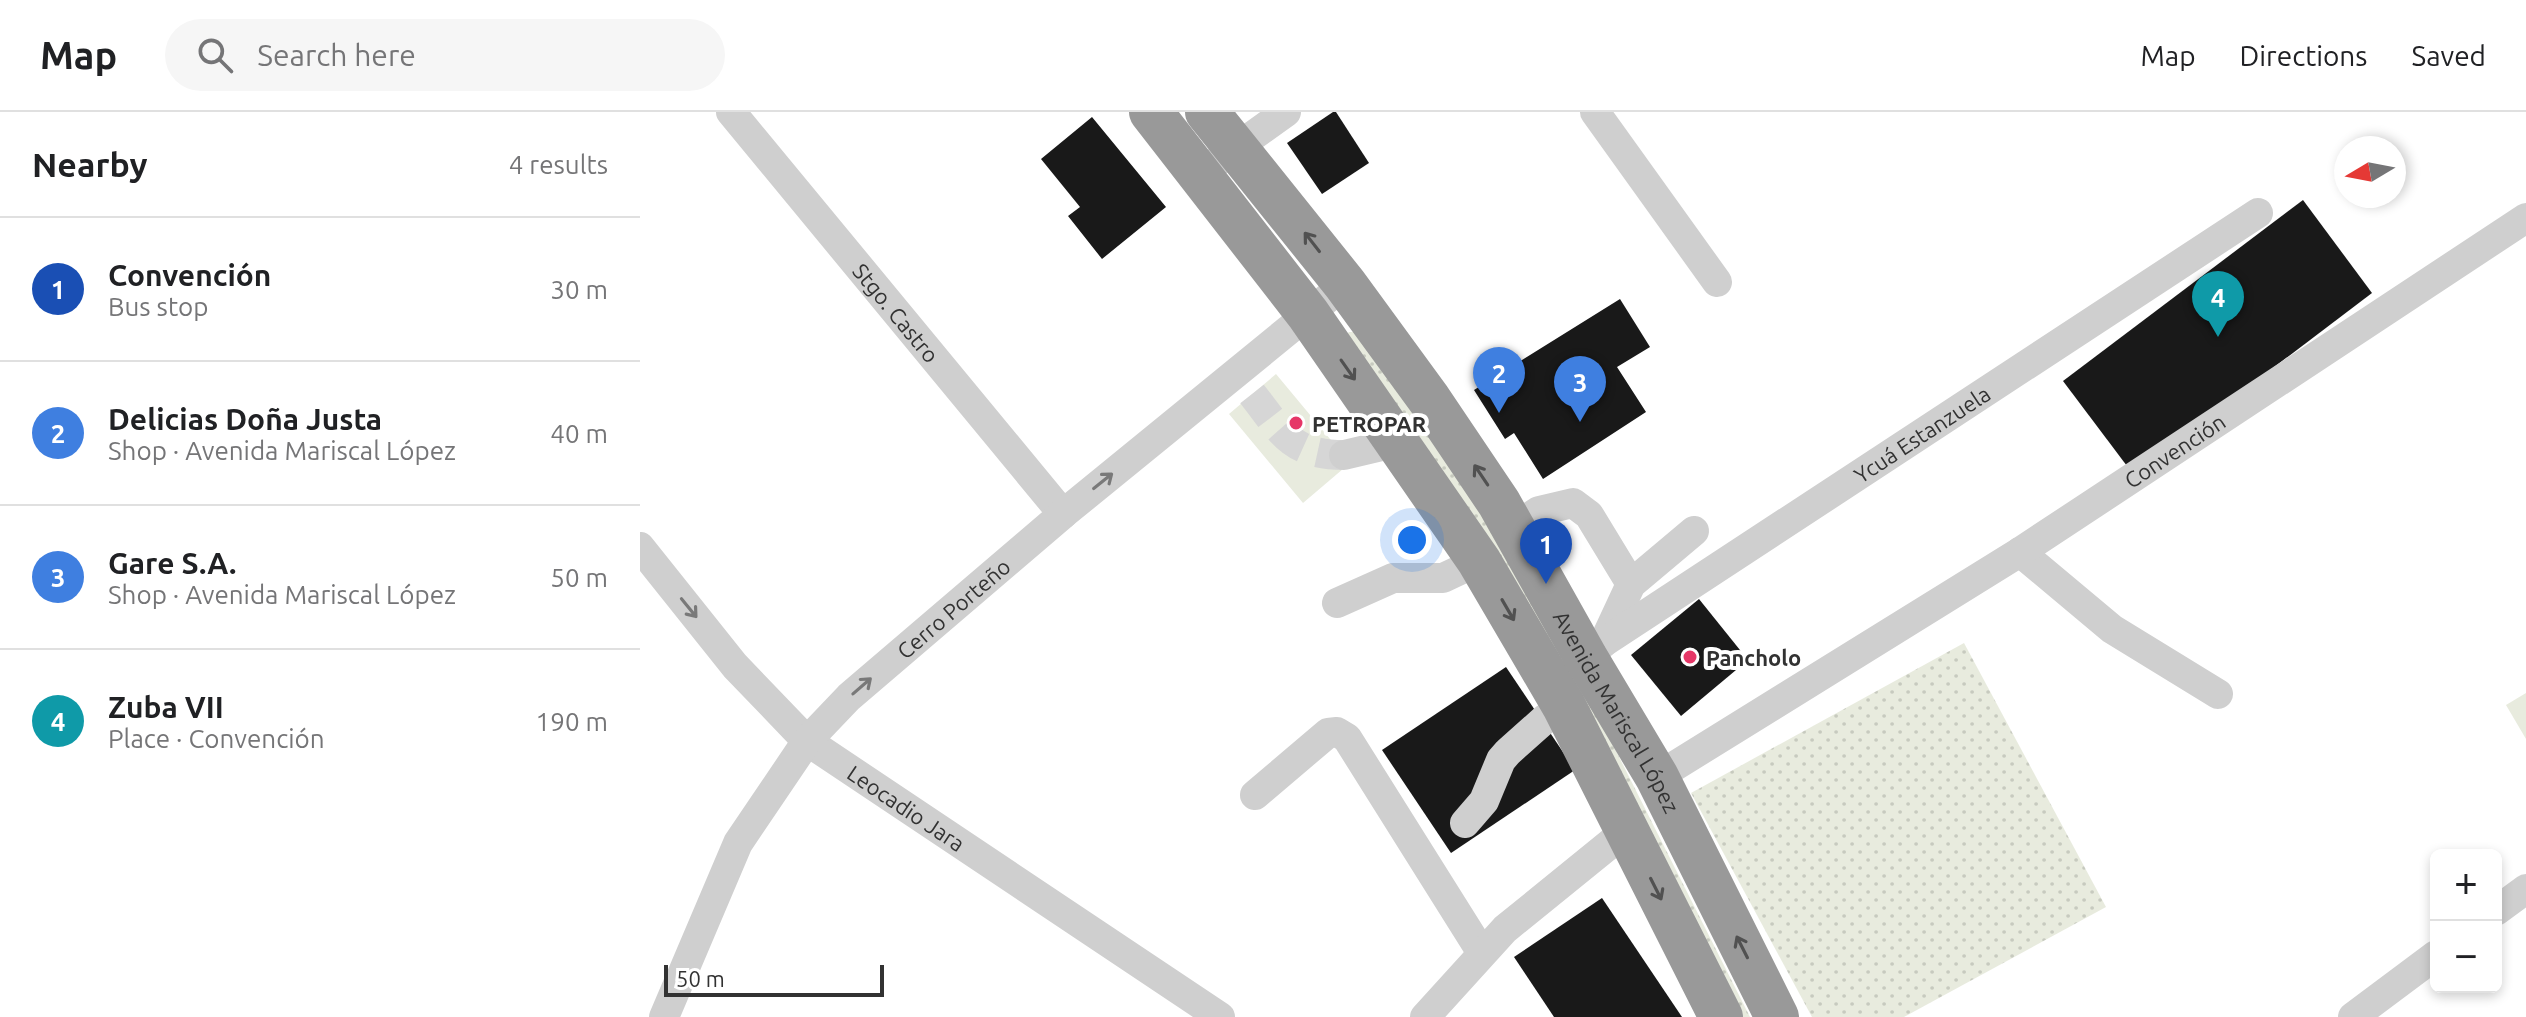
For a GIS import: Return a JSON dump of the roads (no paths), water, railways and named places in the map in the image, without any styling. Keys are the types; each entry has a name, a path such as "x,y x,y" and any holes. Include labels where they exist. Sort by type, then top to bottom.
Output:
{"highway":[{"name":"Avenida Mariscal López","path":"1151,112 1308,314 1479,561 1564,706 1721,1017"},
{"name":"Avenida Mariscal López","path":"1207,112 1345,284 1429,399 1595,650 1777,1017"}],"street":[{"name":"Stgo. Castro","path":"731,112 1063,514"},
{"path":"1201,173 1286,112"},
{"path":"1595,112 1717,282"},
{"name":"Ycuá Estanzuela","path":"1595,650 2258,213"},
{"name":"Convención","path":"1657,777 2020,552 2526,218"},
{"name":"Cerro Porteño","path":"664,1017 738,843 807,741 849,697 1063,514 1243,384 1308,314 1345,284"},
{"path":"1344,455 1399,442"},
{"path":"1514,527 1539,511 1573,503 1589,515 1631,584"},
{"path":"1595,650 1631,584 1694,531"},
{"name":"Leocadio Jara","path":"640,547 735,666 807,741 1220,1017"},
{"path":"2020,552 2112,629 2218,694"},
{"path":"1337,603 1393,578 1443,578 1479,561"},
{"path":"1465,823 1484,801 1501,760 1545,719 1564,706"},
{"path":"1255,795 1328,733 1337,732 1347,738 1482,953"},
{"path":"1425,1017 1505,929 1627,830"},
{"path":"2502,907 2526,889"},
{"path":"2353,1017 2430,959"}],"tunnel":[{"path":"1252,394 1280,430 1299,446 1311,451 1344,455"}],"place":[{"name":"Zuba VII","path":"2218,337"},
{"name":"Delicias Doña Justa","path":"1499,413"},
{"name":"Gare S.A.","path":"1580,422"},
{"name":"PETROPAR","path":"1296,423"},
{"name":"Convención","path":"1546,584"},
{"name":"Pancholo","path":"1690,657"}]}
